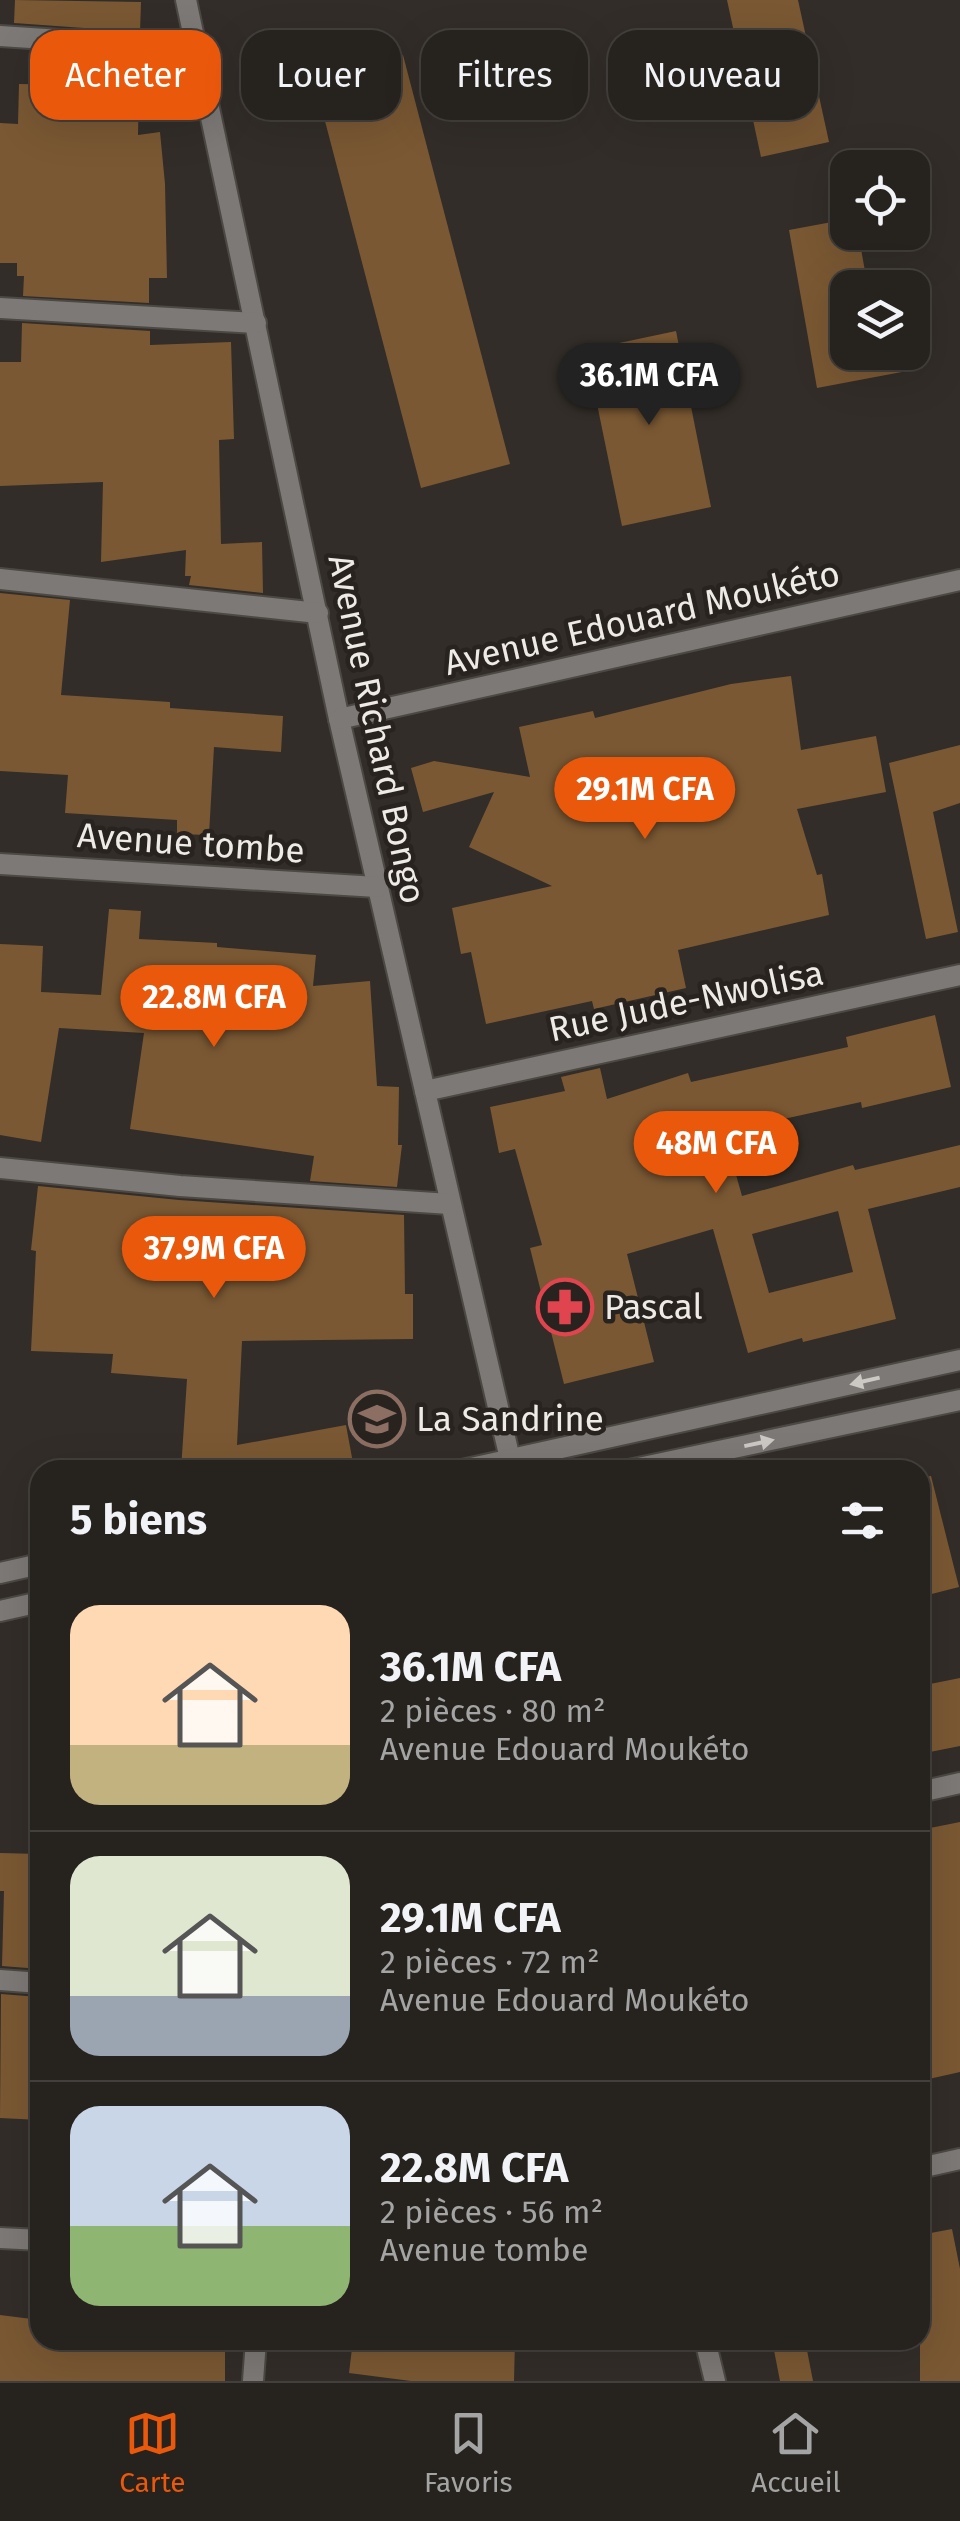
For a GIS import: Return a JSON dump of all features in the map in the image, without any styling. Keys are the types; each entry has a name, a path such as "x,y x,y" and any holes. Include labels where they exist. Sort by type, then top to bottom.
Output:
{"street":[{"name":"Avenue Richard Bongo","path":"186,0 192,30"},
{"path":"0,36 30,38"},
{"name":"Avenue Richard Bongo","path":"212,120 339,719 511,1460"},
{"path":"0,308 256,323"},
{"path":"0,578 318,612"},
{"name":"Avenue Edouard Moukéto","path":"339,719 960,580"},
{"name":"Avenue tombe","path":"0,864 377,887"},
{"name":"Rue Jude-Nwolisa","path":"425,1090 960,975"},
{"path":"0,1168 180,1186 450,1204"},
{"path":"533,1460 960,1360"},
{"path":"676,1460 960,1400"},
{"path":"0,1573 30,1566"},
{"path":"0,1611 30,1604"},
{"path":"930,1790 960,1783"},
{"path":"0,1980 30,1982"},
{"path":"930,2166 960,2159"},
{"path":"0,2238 30,2240"},
{"path":"253,2381 255,2350"},
{"path":"708,2350 716,2381"}],"building":[{"path":"15,0 141,2 140,30 14,23"},
{"path":"727,0 798,0 805,30 733,30"},
{"path":"401,56 510,464 421,488 325,120 401,120"},
{"path":"19,84 30,84 30,120 138,120 138,135 160,132 167,278 149,278 149,303 23,296 24,276 17,276 17,263 0,263 0,123 18,124"},
{"path":"818,92 829,142 761,157 753,120 818,120"},
{"path":"830,222 830,250 861,250 865,270 830,270 830,370 912,370 817,388 789,230"},
{"path":"22,323 150,331 150,345 231,342 234,439 219,440 221,544 262,542 263,593 189,585 191,576 185,576 186,550 101,562 103,482 0,486 0,362 21,362"},
{"path":"676,331 711,507 622,526 586,350"},
{"path":"0,593 70,600 61,695 170,702 170,708 283,716 281,752 214,747 209,835 177,834 177,820 65,813 68,775 0,771"},
{"path":"791,676 801,750 876,736 886,792 797,809 817,875 822,874 829,915 678,950 686,988 594,1009 592,1001 486,1024 471,952 461,954 452,908 552,886 469,847 494,792 423,812 411,768 434,761 530,777 519,727 593,711 595,718 731,684"},
{"path":"960,745 960,803 933,812 958,932 926,939 889,763"},
{"path":"109,909 141,911 139,939 217,943 217,947 316,955 313,986 370,981 377,1086 399,1087 398,1145 402,1145 397,1187 310,1181 314,1156 130,1129 144,1033 59,1028 41,1142 0,1135 0,944 43,946 41,992 101,995"},
{"path":"935,1015 951,1087 862,1108 861,1102 724,1132 742,1196 853,1165 855,1170 960,1145 960,1187 868,1209 896,1319 748,1353 713,1229 627,1254 654,1362 564,1384 530,1248 542,1245 515,1149 499,1153 490,1107 565,1091 561,1077 600,1068 607,1099 688,1073 691,1082 848,1047 846,1037","holes":["838,1211 853,1272 769,1293 752,1234"]},
{"path":"38,1186 404,1215 405,1294 413,1294 413,1339 242,1341 237,1445 346,1425 352,1460 182,1460 187,1379 111,1373 113,1354 31,1351 36,1251 31,1250"},
{"path":"930,1476 959,1587 930,1594"},
{"path":"960,1678 960,1746 930,1752 930,1684"},
{"path":"960,1822 960,2072 930,2079 930,1828"},
{"path":"0,1853 30,1854 30,1968 2,1966 4,1891 0,1891"},
{"path":"1,1994 30,1996 30,2120 0,2118"},
{"path":"952,2229 960,2269 960,2381 920,2381 920,2350 930,2350 930,2233"},
{"path":"0,2315 30,2319 30,2350 225,2350 225,2381 0,2381"},
{"path":"352,2350 515,2350 514,2381 411,2381 349,2373"},
{"path":"774,2350 807,2350 813,2381 780,2381"}],"place":[{"name":"Pascal","path":"565,1307"},
{"name":"La Sandrine","path":"377,1419"}]}
